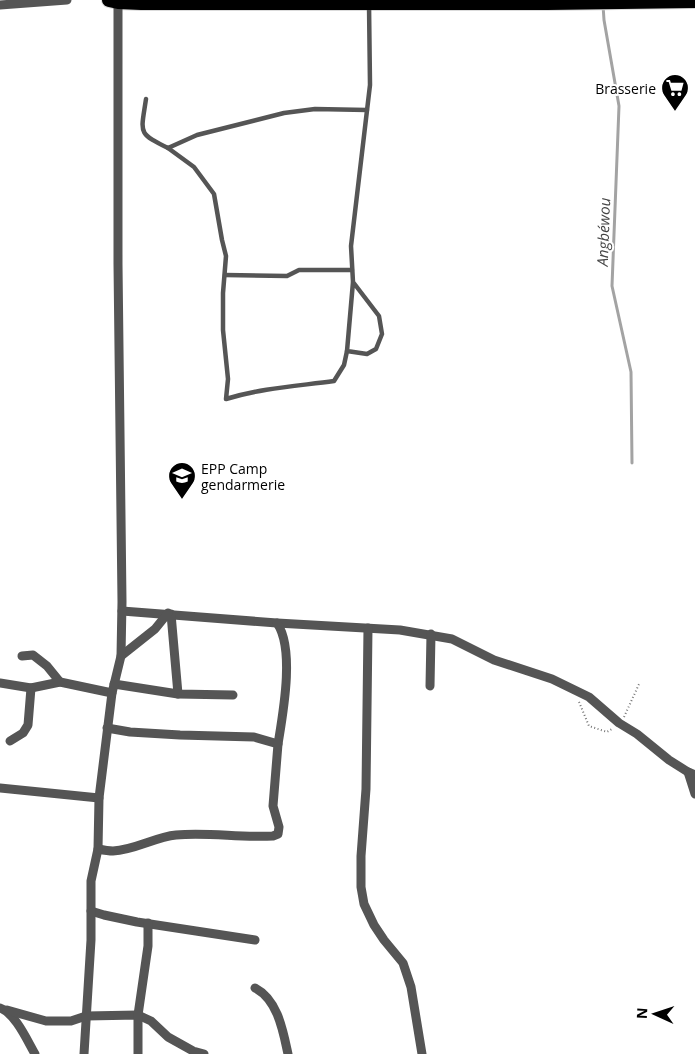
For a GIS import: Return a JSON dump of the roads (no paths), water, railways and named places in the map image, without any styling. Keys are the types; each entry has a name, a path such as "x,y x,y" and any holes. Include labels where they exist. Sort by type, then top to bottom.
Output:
{"highway":[{"path":"115,1 369,3 695,1"}],"street":[{"path":"0,5 67,0"},
{"path":"84,1054 91,940 91,881 98,849 99,798 113,688 121,656 115,1"},
{"path":"122,611 400,630 432,634 452,639 494,660 552,679 589,697 619,723 691,774 695,794"},
{"path":"121,656 155,629 170,614"},
{"path":"170,614 178,694"},
{"path":"98,849 113,851 138,846 164,836 221,834 267,837 278,834 279,827 273,806 286,678 285,641 278,623"},
{"path":"368,628 365,817 361,856 361,887 364,904 374,925 403,963 411,987 422,1054"},
{"path":"430,686 432,634"},
{"path":"22,656 33,655 47,666 60,682"},
{"path":"0,683 31,688 60,682 178,694 233,695"},
{"path":"10,741 23,733 28,725 31,688"},
{"path":"108,728 180,735 254,737 278,744"},
{"path":"0,788 99,798"},
{"path":"91,911 104,916 255,940"},
{"path":"138,1054 138,1015 148,946 148,923"},
{"path":"255,988 263,992 274,1006 288,1054"},
{"path":"3,1009 46,1021 71,1021 86,1016 138,1015 151,1021 168,1037 192,1052 204,1054"},
{"path":"3,1009 19,1026 35,1054"}],"lane":[{"path":"146,99 142,126 147,138 168,148 194,167 214,194 226,256 223,330 228,379 226,399 249,392 334,381 344,365 347,351 353,282 351,246 370,85 369,3"},
{"path":"168,148 197,135 284,113 315,109 367,110"},
{"path":"224,275 287,276 299,270 352,270"},
{"path":"347,351 367,354 376,349 382,334 379,316 353,282"}],"waterway":[{"name":"Angbéwou","path":"603,5 619,106 612,286 631,372 632,463"}],"place":[{"name":"Brasserie","path":"675,112"},
{"name":"EPP Camp gendarmerie","path":"182,500"}]}
